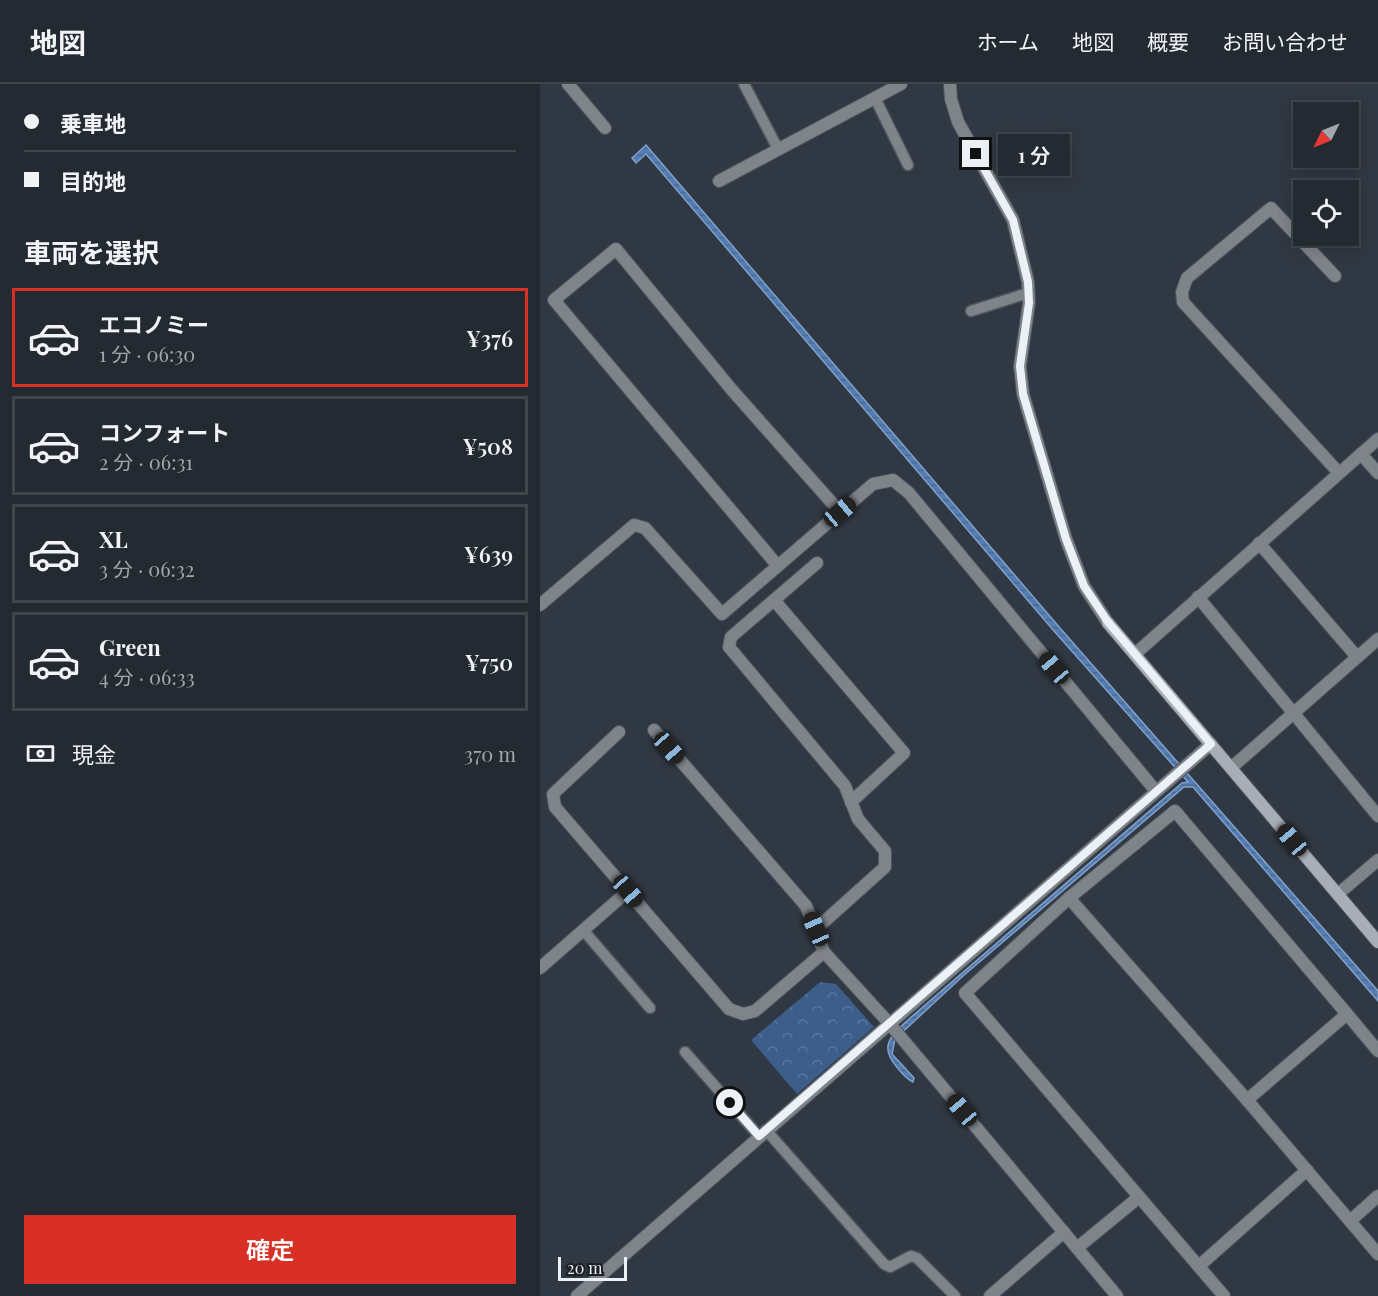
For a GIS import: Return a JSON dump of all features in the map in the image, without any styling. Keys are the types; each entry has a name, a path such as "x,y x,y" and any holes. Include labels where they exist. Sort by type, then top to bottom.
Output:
{"street":[{"path":"568,84 605,128"},
{"path":"719,181 901,84"},
{"path":"950,84 951,99 958,122 1013,220 1028,282 1020,366 1023,394 1066,539 1084,586 1108,622 1378,942"},
{"path":"1335,276 1271,208 1188,278 1182,292 1182,302 1339,473"},
{"path":"777,565 554,300 616,249 732,390 840,512"},
{"path":"1135,654 1378,440"},
{"path":"1361,454 1378,473"},
{"path":"540,606 634,525 645,528 722,615 873,484 893,480 901,485 1155,790"},
{"path":"1259,543 1357,657"},
{"path":"816,929 885,867 885,851 858,819 844,786 729,647 731,637 817,563"},
{"path":"1198,597 1378,816"},
{"path":"774,600 904,753 851,802"},
{"path":"1231,768 1378,639"},
{"path":"654,730 806,906 824,952 889,1023 1117,1296"},
{"path":"619,732 553,794 555,807 729,1008 743,1014 755,1011 824,952"},
{"path":"576,1296 1155,790 1211,744"},
{"path":"1224,1296 965,993 1069,898 1175,811 1378,1051"},
{"path":"1338,894 1378,860"},
{"path":"540,968 584,932 628,891"},
{"path":"1069,898 1247,1100 1378,1254"},
{"path":"1247,1100 1347,1014"},
{"path":"1199,1266 1307,1170"},
{"path":"1350,1221 1378,1196"},
{"path":"1077,1248 1139,1197"},
{"path":"990,1296 1064,1232"}],"lane":[{"path":"744,84 778,149"},
{"path":"875,98 908,165"},
{"path":"971,311 1028,293"},
{"path":"584,932 650,1008"},
{"path":"685,1052 884,1264 890,1267 911,1256 917,1258 955,1296"}],"green space":[{"path":"820,982 836,984 874,1027 797,1094 751,1040"}],"shaded area":[{"path":"646,145 1060,628 1378,991 1378,1001 1193,787 1184,787 963,976 895,1039 892,1054 914,1078 913,1082 902,1073 888,1052 893,1035 1182,783 1188,782 1054,631 646,154 636,163 632,158"}],"route":[{"path":"730,1103 759,1136 1155,790 1211,744 1108,622 1084,586 1066,539 1023,394 1020,366 1029,303 1028,282 1013,220 976,154"}]}
